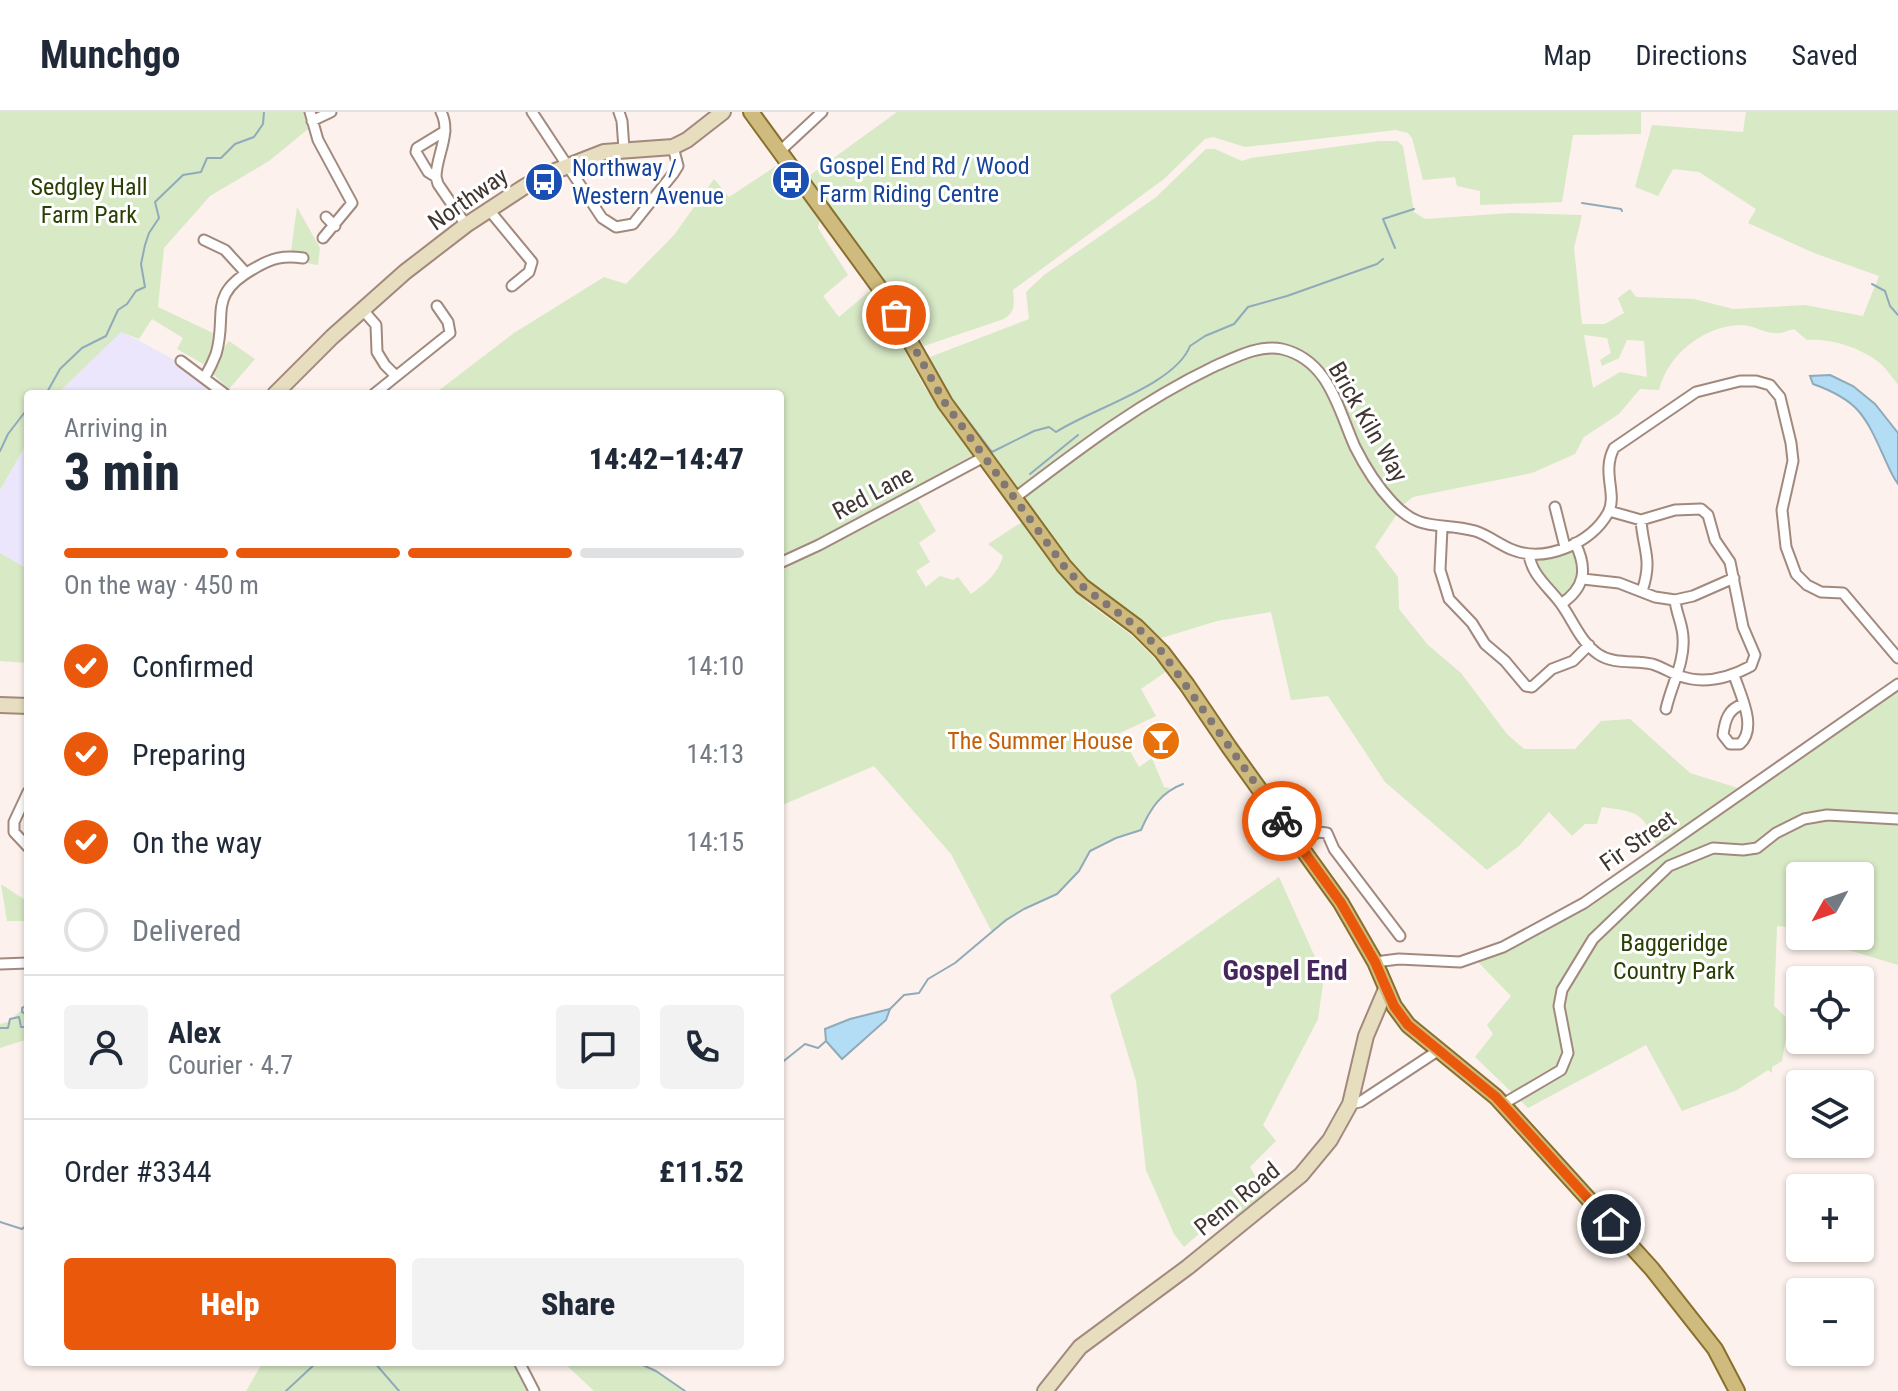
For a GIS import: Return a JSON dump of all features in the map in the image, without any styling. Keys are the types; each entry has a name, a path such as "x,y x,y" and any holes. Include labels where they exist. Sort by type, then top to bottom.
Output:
{"main road":[{"path":"751,112 881,290 945,403 1064,566 1082,586 1137,627 1162,652 1341,903 1375,962 1394,1006 1408,1025 1503,1104 1652,1269 1715,1349 1737,1391"}],"street":[{"path":"323,238 356,207 318,140 311,117 331,112"},
{"path":"441,112 445,119 445,131 436,177 466,225"},
{"path":"532,112 602,218 622,228 633,224 673,174 678,166 673,147 723,112"},
{"path":"619,112 624,149"},
{"path":"779,152 822,112"},
{"path":"436,177 428,172 416,152 417,148 445,131"},
{"name":"Northway","path":"278,390 362,309 466,225 545,175 604,152 673,147"},
{"path":"489,210 532,262 529,272 512,286"},
{"path":"326,217 335,226"},
{"path":"204,240 225,250 246,273"},
{"path":"205,377 216,353 223,300 232,284 287,250 303,258"},
{"path":"379,390 450,333 448,322 437,306"},
{"path":"362,309 376,325 377,352 396,376"},
{"name":"Brick Kiln Way","path":"1016,497 1106,428 1159,395 1228,360 1257,349 1280,348 1301,356 1318,369 1331,389 1355,447 1391,501 1414,520 1442,528 1477,532 1514,551 1529,554"},
{"path":"181,361 220,390"},
{"path":"1609,511 1641,520 1675,510 1701,509 1708,515 1715,540 1730,562 1741,618 1755,655 1751,666 1734,675 1691,680 1653,664 1610,659 1589,645 1534,570 1529,554 1548,554 1570,545 1600,523 1609,511 1611,499 1608,460 1614,448 1625,439 1696,392 1740,381 1770,385 1780,397 1791,443 1793,461 1782,510 1786,547 1796,574 1807,585 1821,592 1843,593 1898,658"},
{"name":"Red Lane","path":"784,561 984,457"},
{"path":"1555,507 1570,545 1581,555 1583,579 1572,596 1561,604"},
{"path":"1641,520 1648,553 1647,577 1642,591"},
{"path":"1442,528 1440,570 1449,599 1472,623 1485,644 1505,661 1526,686 1532,687 1552,669 1573,661 1589,645"},
{"path":"1583,579 1619,583 1655,597 1675,600 1693,596 1734,578"},
{"path":"1666,709 1677,675 1683,635 1675,600"},
{"path":"1734,675 1743,704"},
{"name":"Fir Street","path":"1375,962 1399,959 1460,962 1503,947 1584,903 1898,684"},
{"path":"0,705 24,706"},
{"path":"24,801 14,822 14,832 24,843"},
{"path":"1503,1104 1561,1070 1568,1053 1559,1006 1562,990 1593,939 1669,866 1713,848 1757,848 1776,833 1804,819 1827,815 1898,819"},
{"path":"1298,844 1318,832 1327,833 1334,849 1400,936"},
{"path":"0,964 24,963"},
{"name":"Penn Road","path":"1045,1391 1080,1347 1188,1267 1301,1175 1330,1140 1350,1104 1366,1036 1386,989"},
{"path":"1350,1104 1360,1102 1439,1050"},
{"path":"521,1366 534,1391"}],"shaded area":[{"path":"121,331 171,358 213,390 61,390"},
{"path":"24,448 24,567 0,553 0,490"}],"green space":[{"name":"Sedgley Hall Farm Park","path":"0,112 304,112 308,129 269,161 210,196 164,248 158,307 213,333 211,352 205,365 177,349 183,338 152,319 139,339 121,332 61,390 24,390 24,448 0,490"},
{"path":"897,112 1641,112 1641,134 1573,135 1562,202 1480,205 1480,191 1457,186 1455,177 1423,180 1412,138 1408,133 1396,130 1245,147 1213,137 1205,139 1164,179 1013,290 1012,310 1004,319 924,346 897,303 806,178"},
{"path":"1746,112 1898,112 1898,385 1881,364 1846,345 1807,340 1794,329 1777,333 1743,325 1724,327 1688,346 1670,366 1659,390 1640,389 1619,414 1584,437 1575,454 1532,473 1413,497 1403,505 1375,547 1398,577 1399,609 1428,645 1461,673 1507,734 1524,749 1575,749 1601,721 1630,719 1690,773 1741,789 1657,848 1643,821 1624,810 1602,807 1597,824 1585,824 1572,836 1549,812 1519,846 1487,870 1385,782 1328,696 1291,700 1271,612 1217,621 1155,640 1077,571 990,453 937,375 930,357 1029,319 1026,292 1044,275 1155,198 1206,149 1215,149 1242,161 1379,141 1397,141 1403,146 1414,212 1425,219 1511,213 1582,215 1574,248 1582,324 1605,324 1624,313 1618,298 1630,289 1636,297 1694,299 1733,309 1805,305 1863,316 1879,276 1814,253 1748,223 1756,209 1699,172 1673,169 1658,196 1635,187 1652,125 1743,132","holes":["1584,335 1607,338 1611,353 1600,360 1602,366 1619,358 1627,340 1644,341 1647,377 1620,372 1593,388"]},
{"path":"779,164 820,219 818,228 848,275 823,296 839,317 871,290 924,386 973,455 784,557 784,390 439,390 514,333 604,277 626,284 674,235 714,179 729,197"},
{"path":"297,207 320,248 318,265 306,263 308,253 291,251"},
{"path":"229,341 255,359 229,389 213,374 221,351"},
{"path":"918,500 936,531 919,543 930,562 916,571 926,587 940,576 953,580 958,577 971,594 995,573 1001,562 1003,556 988,544 1022,522 1059,573 1089,604 1131,635 1167,671 1141,689 1156,716 1120,733 1139,767 1152,758 1164,787 1170,788 1150,811 1141,830 1091,851 1079,871 1057,894 1024,909 992,932 951,854 874,766 784,804 784,566"},
{"path":"1574,550 1579,570 1576,582 1562,596 1534,562 1537,558"},
{"path":"0,553 24,567 24,663 0,661"},
{"name":"Baggeridge Country Park","path":"1898,681 1898,965 1848,950 1874,950 1874,862 1786,862 1786,927 1777,926 1774,1006 1786,1017 1786,1038 1782,1061 1772,1067 1772,1073 1768,1070 1737,1090 1682,1111 1646,1045 1528,1108 1475,1057 1493,1034 1487,1025 1511,996 1477,961 1587,906"},
{"path":"1279,877 1324,977 1318,1019 1263,1125 1276,1141 1250,1167 1267,1196 1239,1220 1228,1208 1184,1247 1174,1234 1146,1170 1136,1081 1110,995"},
{"path":"1,884 24,899 24,921 7,921"},
{"path":"24,1008 24,1040 0,1048 0,1024 8,1022"},
{"path":"261,1366 517,1366 530,1391 246,1391"},
{"path":"567,1366 645,1366 685,1391 594,1391"}],"water":[{"path":"1830,375 1853,386 1875,404 1898,433 1898,484 1858,411 1840,396 1813,384 1810,376"},
{"path":"890,1009 886,1020 842,1059 826,1041 825,1029"}],"waterway":[{"path":"48,390 60,369 82,348 106,336 118,310 127,304 136,291 145,287 141,264 149,233 159,218 155,202 183,175 201,172 207,158 221,158 235,144 254,137 263,124 264,112"},
{"path":"822,197 847,231"},
{"path":"1582,203 1622,211"},
{"path":"1395,248 1383,219 1414,209"},
{"path":"927,355 950,397 992,452 1034,431 1049,427 1056,432 1150,384 1168,373 1190,346 1234,324 1248,307 1287,296 1377,264 1383,259"},
{"path":"1872,284 1885,291 1890,306 1898,315"},
{"path":"900,309 908,325"},
{"path":"0,451 24,413"},
{"path":"1030,474 1078,435"},
{"path":"890,1009 904,995 919,993 928,979 955,963 1006,920 1057,894 1079,871 1090,851 1141,830 1157,802 1183,784"},
{"path":"24,1007 24,1013"},
{"path":"0,1028 8,1028 10,1019 19,1017 21,1027 24,1027"},
{"path":"784,1061 805,1044 818,1048 826,1041"},
{"path":"0,1222 24,1227"},
{"path":"286,1391 313,1366"},
{"path":"377,1366 399,1391"},
{"path":"645,1366 685,1391"}],"way so far":[{"path":"896,315 945,403 1064,566 1082,586 1137,627 1162,652 1282,821"}],"place":[{"name":"Gospel End Rd / Wood Farm Riding Centre","path":"791,180"},
{"name":"Northway / Western Avenue","path":"544,182"},
{"name":"The Summer House","path":"1161,741"}],"district":[{"name":"Gospel End","path":"1285,970"}],"route":[{"path":"1282,821 1341,903 1375,962 1394,1006 1408,1025 1496,1097 1611,1224"}]}
